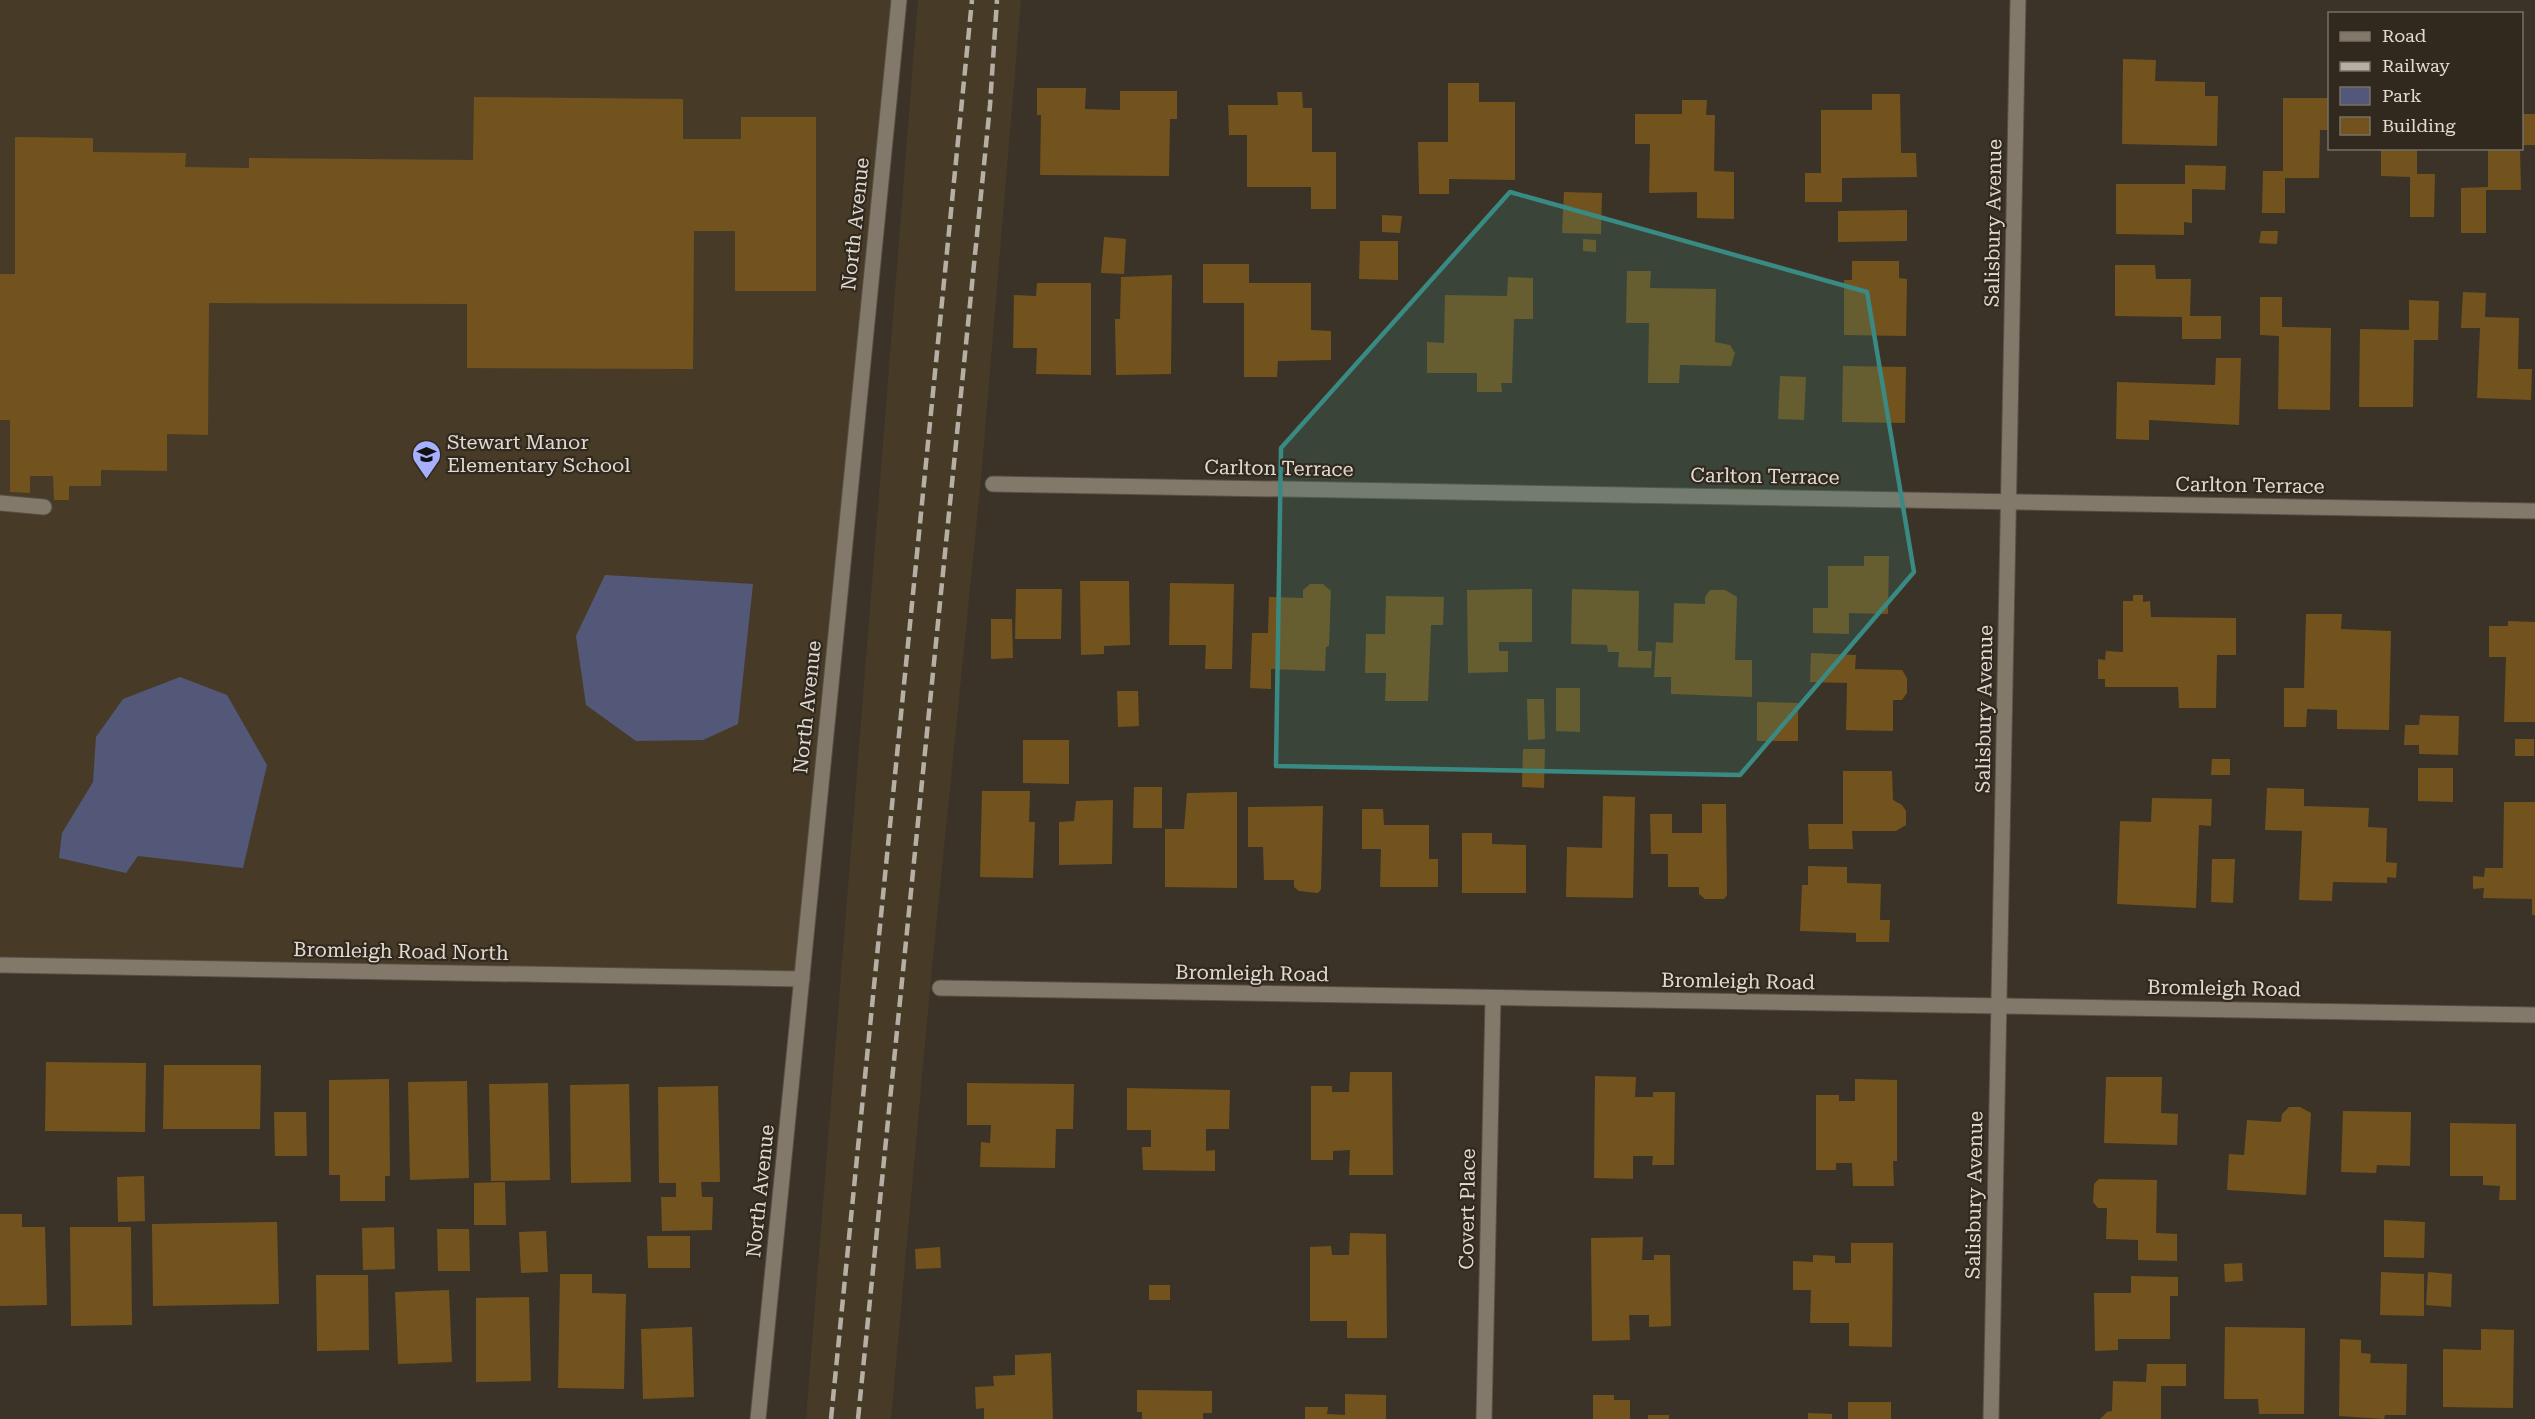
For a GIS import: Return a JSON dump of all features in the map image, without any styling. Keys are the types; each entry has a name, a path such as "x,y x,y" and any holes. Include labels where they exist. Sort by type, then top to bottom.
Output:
{"street":[{"name":"North Avenue","path":"758,1419 899,0"},
{"name":"Salisbury Avenue","path":"1991,1419 2018,0"},
{"name":"Carlton Terrace","path":"993,484 2535,511"},
{"path":"0,503 44,507"},
{"name":"Bromleigh Road North","path":"0,965 802,979"},
{"name":"Bromleigh Road","path":"940,988 2535,1015"},
{"name":"Covert Place","path":"1484,1419 1493,999"}],"highlighted area":[{"path":"1510,192 1867,292 1914,572 1740,775 1276,766 1281,448"}],"shaded area":[{"name":"Stewart Manor Elementary School","path":"0,0 899,0 802,979 0,965"},
{"path":"918,0 1021,0 981,479 932,967 891,1419 806,1419"}],"green space":[{"path":"605,575 753,584 738,724 703,740 636,741 586,705 576,636"},
{"path":"180,677 227,695 267,765 243,868 138,856 126,873 59,858 62,833 93,782 96,737 123,699"}],"building":[{"path":"2123,59 2156,60 2155,81 2205,82 2205,96 2218,96 2217,146 2122,144"},
{"path":"1448,83 1479,83 1479,102 1515,102 1515,180 1449,179 1449,194 1419,194 1418,142 1448,142"},
{"path":"1037,88 1086,88 1085,109 1120,110 1120,91 1177,91 1177,119 1170,119 1169,176 1040,175 1041,115 1037,115"},
{"path":"1277,92 1302,92 1303,108 1312,108 1312,152 1336,152 1336,209 1311,209 1311,187 1247,187 1247,135 1229,135 1228,105 1278,105"},
{"path":"1872,94 1900,94 1901,153 1916,153 1917,177 1842,178 1842,202 1805,202 1805,173 1821,173 1821,110 1872,110"},
{"path":"474,97 683,99 683,139 741,139 741,117 816,117 816,291 735,291 735,231 694,231 693,369 467,368 467,304 209,303 208,435 167,434 167,471 101,470 101,486 69,486 69,500 54,500 53,476 30,476 30,493 10,492 10,420 0,420 0,274 15,274 15,137 93,138 93,152 186,153 185,167 249,168 249,158 473,160"},
{"path":"2283,98 2328,98 2328,130 2320,130 2319,178 2285,178 2285,213 2262,213 2263,171 2283,171"},
{"path":"1682,100 1707,100 1706,115 1715,115 1714,171 1734,172 1734,219 1697,218 1697,192 1649,193 1650,144 1635,144 1635,114 1682,114"},
{"path":"2523,114 2535,114 2535,145 2523,145"},
{"path":"2381,150 2417,150 2417,174 2435,174 2434,217 2410,217 2410,177 2381,176"},
{"path":"2488,150 2520,150 2521,190 2486,190 2486,233 2461,233 2461,188 2488,187"},
{"path":"2185,165 2226,166 2225,190 2192,189 2192,223 2184,222 2184,235 2116,234 2116,184 2185,184"},
{"path":"1564,192 1602,193 1601,234 1562,233"},
{"path":"1907,210 1907,241 1838,242 1838,211"},
{"path":"1382,215 1402,216 1400,233 1382,232"},
{"path":"2261,231 2278,231 2277,244 2259,243"},
{"path":"1104,237 1126,239 1124,274 1101,273"},
{"path":"1583,239 1596,240 1596,252 1583,251"},
{"path":"1360,241 1398,241 1398,280 1359,279"},
{"path":"1852,261 1899,261 1899,278 1907,279 1906,336 1844,335 1844,280 1852,280"},
{"path":"1203,264 1249,264 1249,283 1311,283 1311,330 1331,331 1331,360 1278,361 1277,377 1244,377 1244,303 1203,303"},
{"path":"2115,265 2155,265 2156,279 2191,279 2190,316 2221,316 2221,339 2182,339 2182,317 2115,316"},
{"path":"1627,271 1651,271 1650,288 1716,289 1715,342 1730,345 1735,353 1731,366 1680,365 1679,383 1648,383 1649,323 1626,323"},
{"path":"1172,275 1171,374 1116,375 1115,319 1120,319 1121,277"},
{"path":"1508,277 1533,278 1533,319 1514,319 1512,383 1501,383 1502,392 1477,392 1477,373 1427,373 1427,342 1444,343 1445,295 1507,296"},
{"path":"1037,283 1091,283 1091,375 1036,374 1037,348 1013,348 1014,295 1036,296"},
{"path":"2463,292 2486,293 2485,317 2519,318 2518,369 2532,369 2531,400 2477,398 2480,328 2461,328"},
{"path":"2260,297 2282,297 2282,327 2331,328 2330,410 2278,409 2279,336 2260,335"},
{"path":"2409,300 2439,301 2438,340 2414,340 2413,407 2359,407 2360,329 2409,330"},
{"path":"2216,358 2241,358 2239,425 2149,420 2149,440 2116,439 2117,382 2215,385"},
{"path":"1843,366 1906,367 1905,423 1842,422"},
{"path":"1780,376 1806,377 1804,420 1778,419"},
{"path":"1864,556 1889,556 1888,614 1849,613 1849,634 1813,633 1813,608 1828,608 1828,566 1864,566"},
{"path":"1080,581 1129,581 1130,645 1104,646 1104,654 1081,655"},
{"path":"1170,583 1234,584 1232,669 1205,669 1206,645 1169,645"},
{"path":"1310,584 1323,584 1331,591 1329,646 1326,647 1325,671 1271,669 1271,689 1250,688 1252,633 1268,633 1269,597 1303,598 1303,590"},
{"path":"1016,589 1062,589 1061,639 1015,639"},
{"path":"1532,589 1532,642 1499,642 1499,651 1508,651 1508,672 1468,673 1467,590"},
{"path":"1572,589 1639,591 1638,651 1652,651 1651,668 1618,667 1619,652 1608,652 1607,645 1571,644"},
{"path":"1710,590 1725,590 1737,597 1735,660 1752,660 1752,697 1671,694 1671,677 1654,677 1656,642 1673,643 1674,603 1705,604 1705,597"},
{"path":"2133,595 2143,595 2143,602 2150,601 2151,617 2236,618 2236,655 2217,655 2216,708 2179,708 2178,687 2105,687 2105,679 2098,679 2098,659 2105,660 2106,651 2123,652 2123,601 2133,601"},
{"path":"1386,596 1444,597 1443,625 1431,625 1428,701 1385,701 1386,673 1365,673 1366,634 1385,634"},
{"path":"2306,614 2342,614 2341,629 2391,631 2389,730 2337,729 2337,710 2307,709 2306,727 2284,727 2284,688 2304,688"},
{"path":"991,619 1012,619 1013,658 991,659"},
{"path":"2508,621 2535,622 2535,722 2504,722 2506,657 2489,657 2489,626 2508,626"},
{"path":"1811,653 1856,655 1855,669 1902,670 1907,678 1907,693 1902,700 1893,700 1893,731 1846,730 1847,683 1810,682"},
{"path":"1556,688 1580,688 1580,732 1556,731"},
{"path":"1117,691 1138,691 1139,726 1118,727"},
{"path":"1527,699 1544,699 1545,739 1528,740"},
{"path":"1757,702 1798,703 1798,741 1757,741"},
{"path":"2420,715 2459,716 2458,755 2419,754 2419,745 2404,745 2405,725 2419,725"},
{"path":"2515,739 2534,739 2534,756 2515,756"},
{"path":"1023,740 1069,740 1069,784 1023,783"},
{"path":"1523,749 1545,749 1544,788 1522,787"},
{"path":"2212,759 2230,759 2230,775 2211,775"},
{"path":"2418,768 2453,768 2453,802 2418,801"},
{"path":"1843,771 1892,771 1893,800 1902,805 1906,811 1906,825 1896,831 1852,831 1853,849 1809,849 1808,824 1843,824"},
{"path":"1134,787 1162,787 1162,828 1133,828"},
{"path":"2267,788 2304,789 2304,806 2369,808 2368,827 2387,828 2386,862 2397,863 2396,878 2387,877 2387,883 2333,882 2332,901 2299,900 2302,831 2265,830"},
{"path":"982,791 1030,791 1029,822 1035,822 1033,878 980,877"},
{"path":"1237,792 1237,888 1165,887 1165,829 1184,829 1187,793"},
{"path":"1603,796 1635,797 1633,898 1566,897 1567,847 1602,848"},
{"path":"2152,798 2212,799 2211,826 2199,825 2196,908 2117,904 2120,821 2151,822"},
{"path":"1113,800 1112,864 1059,865 1059,822 1074,821 1076,801"},
{"path":"2504,802 2535,802 2535,915 2532,915 2532,899 2483,898 2484,888 2473,889 2473,876 2484,877 2485,868 2503,868"},
{"path":"1702,804 1726,804 1727,895 1724,899 1705,899 1699,894 1699,887 1668,887 1668,854 1651,854 1650,814 1672,814 1672,833 1702,833"},
{"path":"1323,806 1321,889 1318,893 1299,891 1294,887 1294,880 1264,880 1263,847 1248,847 1248,807"},
{"path":"1362,809 1383,809 1384,825 1429,825 1429,859 1438,859 1438,887 1380,887 1381,849 1362,849"},
{"path":"1462,833 1492,833 1492,844 1526,845 1526,893 1462,893"},
{"path":"2212,859 2235,859 2233,903 2211,902"},
{"path":"1808,866 1847,867 1847,883 1881,884 1880,920 1890,920 1889,942 1856,942 1856,933 1800,931 1802,885 1808,885"},
{"path":"46,1062 146,1063 145,1132 45,1131"},
{"path":"164,1065 261,1065 260,1129 163,1129"},
{"path":"1350,1072 1392,1072 1393,1175 1349,1175 1350,1150 1333,1151 1333,1160 1311,1160 1311,1086 1332,1086 1332,1092 1349,1092"},
{"path":"1595,1076 1636,1077 1635,1097 1653,1097 1653,1092 1675,1092 1674,1165 1652,1165 1653,1156 1633,1156 1633,1179 1594,1178"},
{"path":"2106,1077 2162,1077 2161,1113 2178,1114 2177,1145 2104,1143"},
{"path":"389,1079 390,1176 385,1176 385,1201 340,1201 340,1175 329,1175 329,1080"},
{"path":"1855,1079 1897,1080 1897,1161 1893,1161 1894,1186 1853,1186 1852,1163 1836,1163 1836,1170 1816,1170 1816,1095 1839,1095 1839,1101 1855,1101"},
{"path":"467,1081 469,1178 410,1180 408,1082"},
{"path":"548,1083 550,1180 491,1181 489,1084"},
{"path":"967,1083 1074,1084 1073,1129 1056,1129 1055,1168 980,1167 981,1142 990,1143 991,1125 967,1125"},
{"path":"629,1084 631,1182 571,1183 570,1085"},
{"path":"718,1086 720,1182 701,1182 702,1197 713,1197 712,1230 662,1231 661,1197 676,1197 676,1183 659,1183 658,1087"},
{"path":"1127,1088 1230,1090 1229,1129 1206,1129 1206,1151 1215,1150 1215,1171 1143,1170 1142,1147 1151,1147 1151,1130 1127,1130"},
{"path":"2289,1107 2300,1107 2311,1113 2306,1195 2227,1190 2229,1154 2244,1155 2247,1120 2281,1122 2282,1114"},
{"path":"2343,1111 2411,1112 2410,1166 2377,1165 2376,1173 2341,1172"},
{"path":"274,1112 306,1112 307,1156 275,1156"},
{"path":"2450,1123 2516,1124 2516,1200 2499,1200 2500,1186 2483,1185 2483,1176 2450,1176"},
{"path":"144,1176 145,1221 118,1222 117,1177"},
{"path":"2099,1179 2157,1180 2156,1233 2177,1234 2177,1261 2138,1260 2138,1240 2106,1239 2107,1208 2098,1208 2093,1202 2094,1184"},
{"path":"505,1182 506,1225 474,1225 474,1183"},
{"path":"0,1214 22,1214 22,1227 45,1227 47,1305 0,1306"},
{"path":"2384,1220 2425,1222 2424,1258 2384,1257"},
{"path":"277,1222 279,1304 153,1306 152,1224"},
{"path":"70,1227 131,1227 132,1325 71,1326"},
{"path":"394,1227 395,1269 363,1270 362,1228"},
{"path":"437,1229 469,1229 470,1271 438,1271"},
{"path":"546,1231 548,1272 521,1273 519,1232"},
{"path":"1350,1233 1386,1234 1387,1338 1347,1338 1347,1321 1310,1321 1310,1247 1331,1246 1332,1255 1349,1255"},
{"path":"647,1236 690,1236 690,1268 648,1268"},
{"path":"1643,1237 1642,1260 1654,1260 1654,1255 1670,1255 1671,1326 1649,1327 1649,1315 1629,1315 1630,1340 1592,1341 1591,1238"},
{"path":"1851,1243 1893,1243 1892,1347 1849,1346 1849,1323 1810,1323 1811,1290 1793,1290 1793,1261 1813,1262 1813,1255 1835,1256 1835,1263 1851,1263"},
{"path":"940,1247 941,1268 916,1269 915,1249"},
{"path":"2242,1263 2243,1281 2225,1282 2224,1264"},
{"path":"2381,1272 2424,1274 2424,1316 2380,1315"},
{"path":"2428,1272 2452,1274 2451,1307 2426,1305"},
{"path":"560,1274 592,1274 592,1293 626,1294 624,1389 558,1388"},
{"path":"316,1275 368,1275 369,1350 317,1351"},
{"path":"2131,1276 2178,1277 2178,1296 2170,1296 2170,1339 2118,1339 2118,1350 2095,1351 2094,1293 2131,1293"},
{"path":"1149,1285 1170,1285 1170,1300 1149,1300"},
{"path":"449,1290 452,1362 398,1364 395,1292"},
{"path":"529,1297 531,1381 476,1382 476,1298"},
{"path":"692,1327 694,1397 643,1399 641,1329"},
{"path":"2225,1327 2305,1328 2304,1414 2259,1414 2258,1399 2224,1399"},
{"path":"2481,1329 2514,1330 2513,1408 2443,1407 2443,1349 2481,1350"},
{"path":"2340,1339 2361,1340 2361,1353 2371,1354 2370,1363 2407,1364 2406,1415 2385,1415 2384,1419 2339,1416"},
{"path":"1051,1353 1053,1419 984,1419 984,1408 976,1409 975,1387 994,1386 993,1376 1015,1375 1015,1355"},
{"path":"2147,1364 2186,1364 2186,1386 2161,1386 2161,1419 2100,1419 2107,1412 2112,1411 2113,1381 2146,1382"},
{"path":"1137,1390 1212,1391 1212,1413 1203,1413 1203,1419 1142,1419 1142,1412 1137,1412"},
{"path":"1345,1394 1386,1395 1386,1419 1305,1419 1305,1407 1328,1407 1327,1414 1345,1415"},
{"path":"1593,1395 1614,1395 1614,1400 1630,1400 1630,1419 1593,1419"},
{"path":"1848,1402 1891,1402 1891,1419 1848,1419"},
{"path":"1808,1413 1832,1414 1832,1419 1808,1419"},
{"path":"1648,1415 1669,1415 1669,1419 1648,1419"}],"railway":[{"path":"831,1419 972,0"},
{"path":"858,1419 990,105 997,0"}],"place":[{"name":"Stewart Manor Elementary School","path":"426,480"}]}
